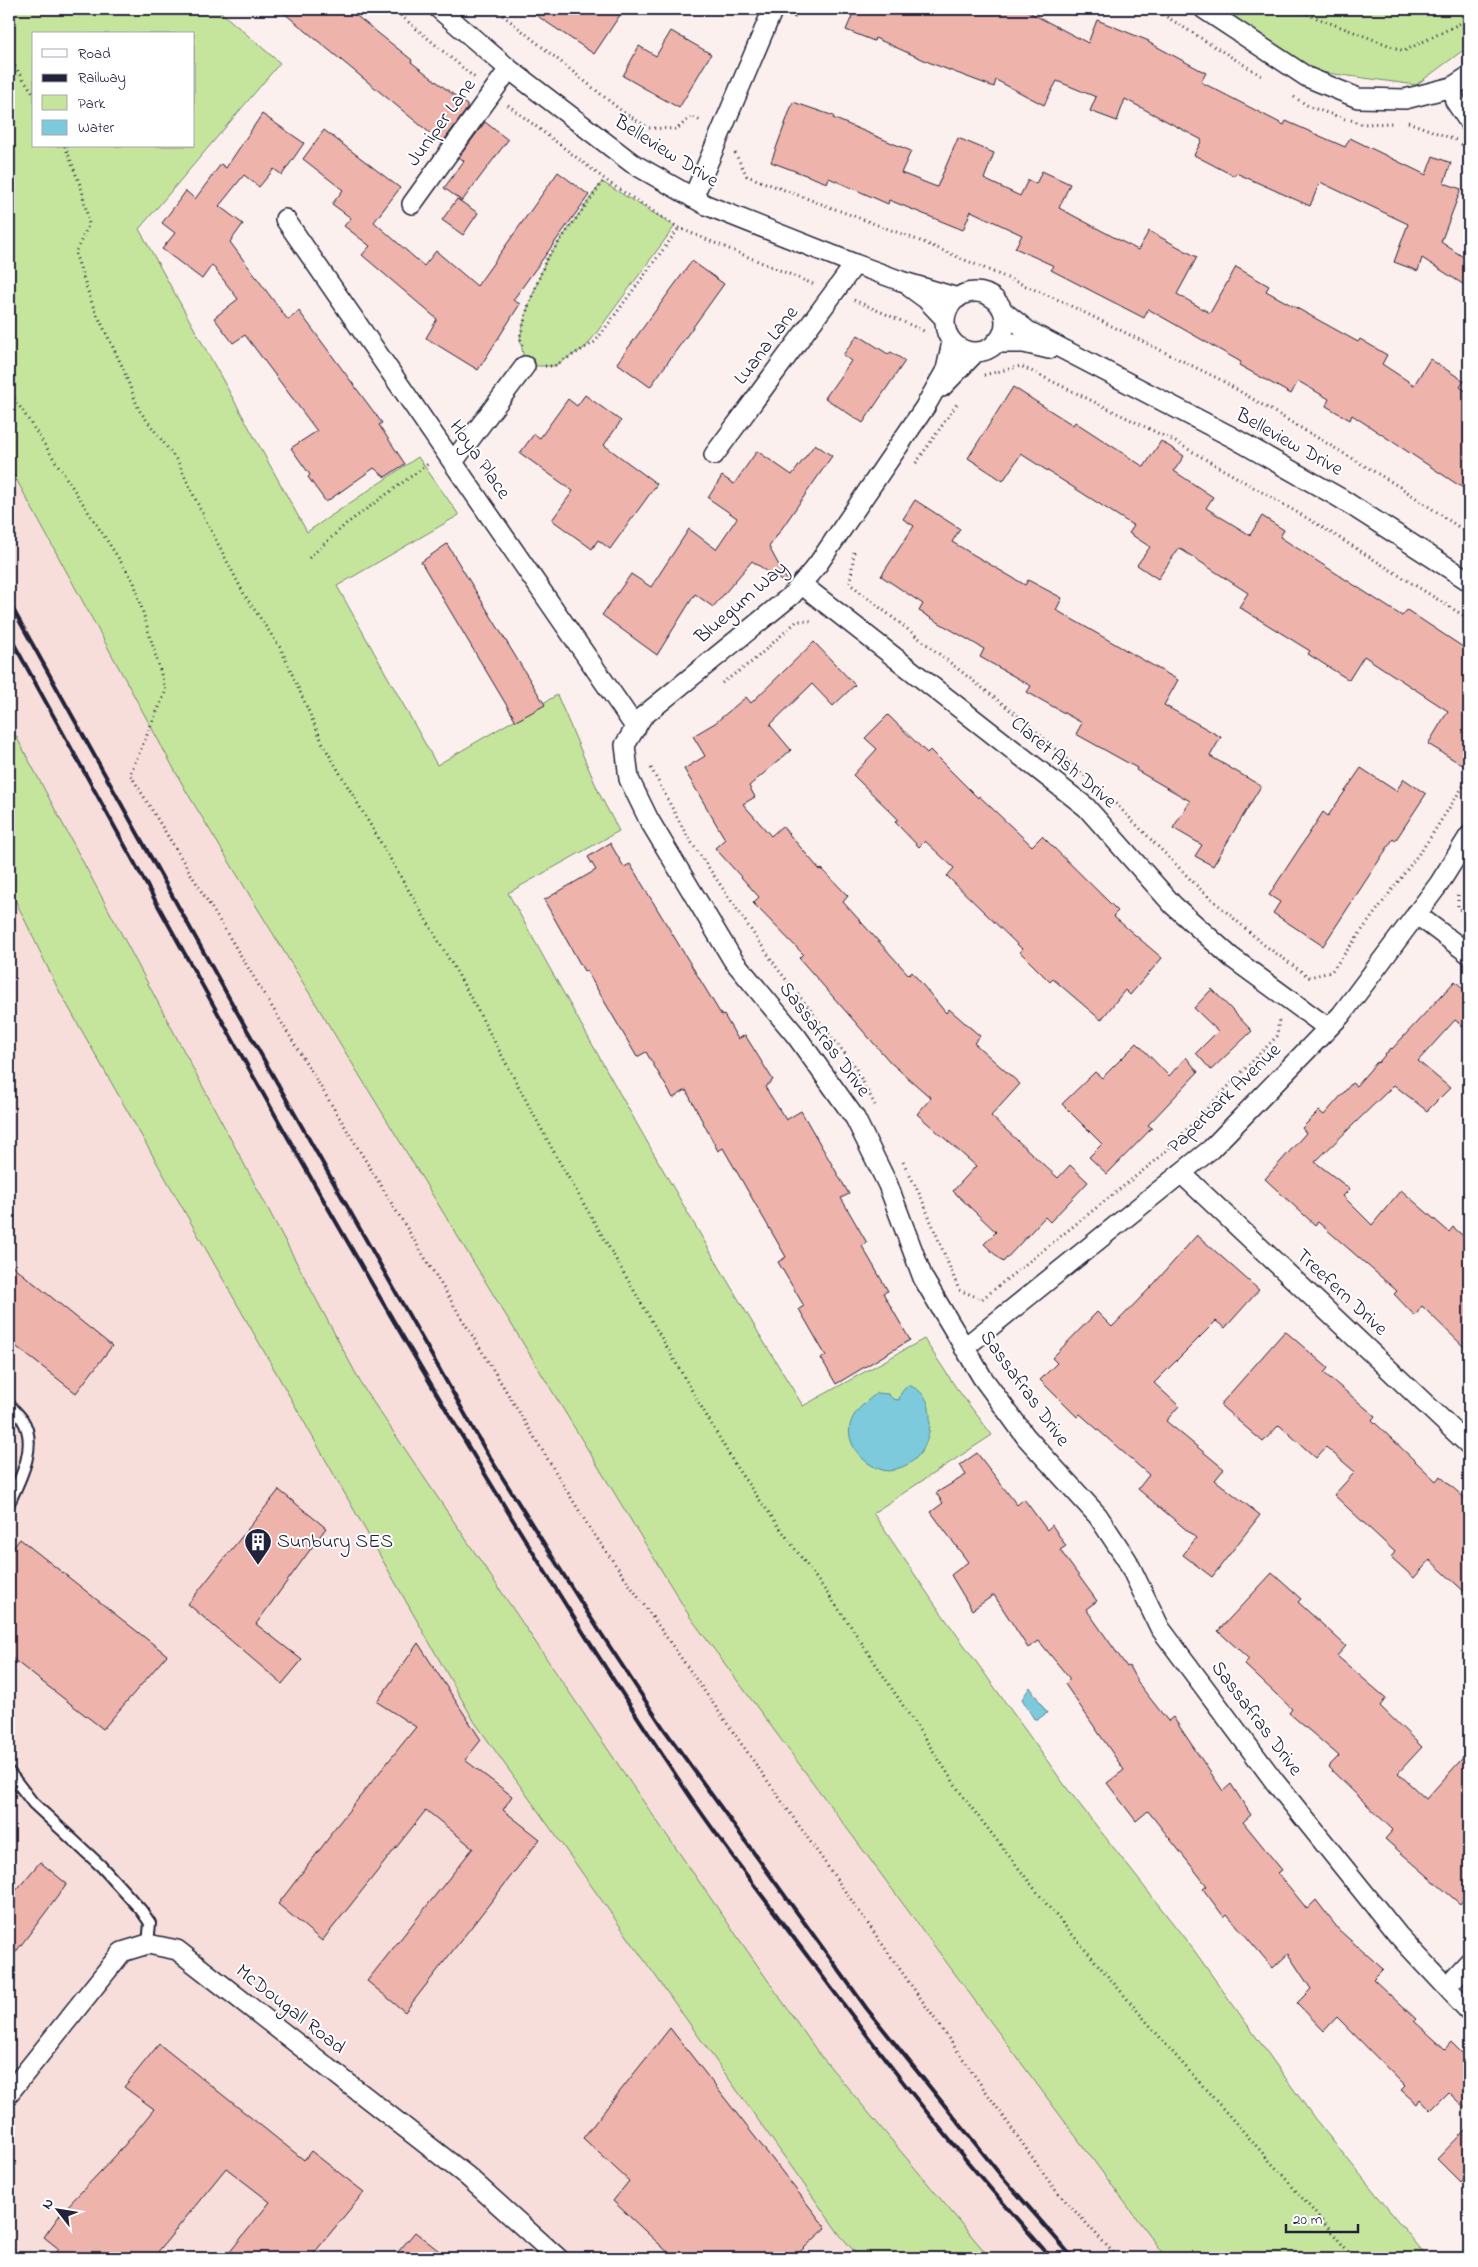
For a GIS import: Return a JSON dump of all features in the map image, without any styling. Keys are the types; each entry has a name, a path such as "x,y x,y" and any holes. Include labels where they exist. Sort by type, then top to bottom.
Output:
{"street":[{"name":"Belleview Drive","path":"439,9 508,69 632,163 693,198 706,205 854,264 901,281 958,298"},
{"path":"693,198 773,9"},
{"path":"1204,9 1307,77 1358,98 1405,99 1452,87 1469,76"},
{"name":"Juniper Lane","path":"412,204 508,69"},
{"path":"1452,87 1455,101 1469,122"},
{"name":"Hoya Place","path":"285,219 636,728"},
{"name":"Luana Lane","path":"714,454 854,264"},
{"name":"Belleview Drive","path":"901,281 926,299 945,319"},
{"path":"976,292 987,294 998,302 1003,311 1005,321 1001,337 989,348 976,352 966,351 952,342 945,319 952,302 958,298 961,295 976,292"},
{"name":"Belleview Drive","path":"1003,311 1028,331 1232,436 1340,498 1469,581"},
{"name":"Bluegum Way","path":"625,745 642,717 792,595 818,564 925,407 946,370 952,342"},
{"name":"Belleview Drive","path":"995,343 1024,343 1079,356"},
{"name":"Bluegum Way","path":"925,407 976,352"},
{"path":"453,462 525,366"},
{"name":"Claret Ash Drive","path":"801,584 1086,807 1172,904 1231,957 1328,1028"},
{"name":"Sassafras Drive","path":"625,745 629,780 649,820 733,960 797,1037 855,1118 888,1185 923,1278 982,1377 1026,1437 1098,1516 1127,1560 1160,1628 1275,1782 1398,1935 1469,2011"},
{"name":"Paperbark Avenue","path":"964,1348 1210,1149 1341,1015 1439,884 1469,836"},
{"path":"1416,914 1469,954"},
{"name":"Treefern Drive","path":"1181,1173 1469,1445"},
{"name":"McDougall Road","path":"9,2093 122,1952 148,1944 177,1950 467,2176 558,2258"},
{"path":"1447,1986 1469,1962"}],"lane":[{"path":"9,1404 23,1421 29,1442 23,1472 9,1503"},
{"path":"9,1772 33,1803 101,1866 141,1910 150,1924 148,1944"}],"path":[{"path":"495,9 623,112 649,128 677,129 692,116 722,132 740,138 734,151 747,176 923,242 1061,301 1220,379 1400,488 1469,534"},
{"path":"790,27 799,9"},
{"path":"1293,9 1404,52 1469,19"},
{"path":"9,58 32,91"},
{"path":"66,148 82,190 89,224 75,253 93,306 122,366 139,410 178,462 244,594 281,649 324,746 459,976 556,1156 738,1470 848,1622 964,1798 1042,1898 1175,2055 1354,2258"},
{"path":"605,179 546,260 528,307 520,337 525,366 554,366 595,342 679,228"},
{"path":"976,378 1021,366 1174,441 1317,524 1469,620"},
{"path":"9,390 134,582 166,691 130,774 589,1527 1054,2187 1118,2258"},
{"path":"915,464 959,401"},
{"path":"309,558 346,524 428,464"},
{"path":"859,543 854,551 850,584 1028,724 1092,783"},
{"path":"843,616 861,592"},
{"path":"721,683 753,661 797,621 814,621"},
{"path":"648,762 687,836 777,968 854,1065 876,1109"},
{"path":"1107,796 1199,888 1263,944 1309,976 1331,972 1426,844 1469,777"},
{"path":"1457,888 1458,908 1469,917"},
{"path":"899,1153 921,1197 959,1290 982,1299 1160,1156 1277,1036 1279,1017 1273,1010 1301,970"}],"shaded area":[{"path":"9,466 186,791 690,1617 1166,2258 990,2258 817,2051 634,1788 363,1387 9,723"},
{"path":"9,887 57,987 840,2235 860,2258 9,2258"}],"green space":[{"path":"9,9 217,9 280,63 139,229 307,532 418,457 459,515 337,586 437,765 557,695 600,795 619,831 508,893 580,1023 689,1215 803,1406 924,1339 955,1386 992,1435 873,1513 934,1603 1066,1787 1193,1949 1315,2119 1428,2258 1166,2258 690,1617 186,791 9,466"},
{"path":"1201,9 1469,9 1469,46 1416,85 1312,71"},
{"path":"602,182 675,226 586,347 554,366 525,366 520,337 528,307 546,260"},
{"path":"9,723 363,1387 634,1788 817,2051 990,2258 860,2258 840,2235 474,1721 57,987 9,887"}],"water":[{"path":"908,1385 922,1393 927,1401 930,1425 927,1441 919,1455 907,1465 889,1471 880,1469 865,1460 853,1446 849,1430 851,1422 858,1410 877,1393 888,1394 893,1399 899,1400 901,1393"},
{"path":"1030,1687 1047,1713 1038,1719 1034,1719 1022,1699"}],"building":[{"path":"279,9 348,9 412,60 411,62 467,105 467,109 442,143"},
{"path":"527,9 624,9 594,54"},
{"path":"855,9 1023,9 1088,43 1097,20 1149,41 1206,73 1201,82 1284,125 1286,121 1345,147 1350,138 1426,175 1433,156 1451,163 1444,183 1461,189 1441,242 1469,261 1469,288 1422,258 1418,271 1394,262 1408,224 1320,182 1310,206 1236,173 1234,176 1194,155 1202,140 1125,99 1117,121 1090,111 1096,97 1057,81 1044,105 996,80 994,87 933,64 875,38 874,41 846,30"},
{"path":"671,31 711,54 679,108 623,76 639,46 656,56"},
{"path":"793,102 834,116 833,118 911,151 901,173 937,187 958,138 994,153 984,179 1020,196 1028,180 1036,184 1042,171 1070,184 1059,208 1138,250 1149,231 1197,257 1177,294 1210,313 1236,267 1269,286 1266,291 1358,342 1360,339 1387,355 1382,364 1414,385 1430,359 1464,381 1460,387 1469,393 1469,492 1352,415 1350,420 1326,406 1329,399 1298,381 1291,394 1239,365 1241,362 1148,309 1144,318 1051,270 1054,266 1015,248 1022,235 971,211 963,230 889,200 888,204 829,178 827,183 771,162"},
{"path":"262,114 304,143 282,175 274,169 259,187 244,175 219,206 243,224 230,242 288,320 299,311 382,423 379,425 405,464 385,477 374,468 326,502 308,477 310,475 291,448 317,431 245,335 233,343 214,318 238,299 212,265 202,279 162,249 175,233 162,223 186,191 195,199 221,164 226,168"},
{"path":"485,122 508,140 462,201 444,188 464,161 459,157"},
{"path":"324,130 400,188 374,222 424,266 436,251 477,286 558,172 589,195 513,300 520,304 478,370 426,338 437,319 362,255 370,246 344,226 351,218 332,204 343,190 303,159"},
{"path":"457,199 478,213 463,235 442,220"},
{"path":"692,261 724,284 650,387 617,363"},
{"path":"858,335 888,354 891,352 905,361 863,423 825,398 851,361 843,355"},
{"path":"1013,387 1073,425 1075,422 1144,467 1161,441 1184,456 1174,471 1213,497 1206,508 1250,535 1262,516 1284,530 1280,537 1402,616 1407,610 1469,651 1469,769 1428,744 1448,711 1364,656 1349,680 1308,654 1310,651 1239,607 1248,593 1179,548 1158,579 1137,565 1150,547 1129,533 1134,526 1021,454 1003,481 968,458"},
{"path":"585,395 621,421 604,445 657,484 610,549 598,540 592,549 552,520 573,491 520,453 534,434 540,438 568,399 577,406"},
{"path":"815,444 832,456 769,547 788,582 786,584 752,561 713,607 695,594 657,655 602,615 631,574 651,587 689,529 716,549 737,518 708,498 722,476 734,484 757,451 792,475"},
{"path":"915,500 960,529 952,542 1025,585 1028,580 1062,598 1056,610 1178,680 1164,705 1221,737 1210,756 1261,786 1213,866 1195,856 1202,845 1173,828 1190,801 1136,770 1137,768 1076,734 1082,723 1027,692 1031,686 980,657 984,649 919,611 923,604 881,576 914,526 903,519"},
{"path":"447,544 545,705 516,721 421,562"},
{"path":"814,642 855,685 833,706 812,684 770,725 791,750 749,786 755,797 743,804 771,836 782,826 820,870 822,869 848,896 843,902 909,975 912,972 946,1013 949,1009 980,1036 974,1043 1020,1084 991,1116 1058,1178 1070,1165 1088,1182 1050,1222 1045,1217 1003,1262 984,1244 996,1232 953,1191 976,1166 917,1114 931,1098 891,1063 799,958 803,954 753,903 759,897 715,848 725,839 684,769 705,756 693,736 715,723 746,697 751,703"},
{"path":"888,715 927,753 930,750 978,798 979,796 1032,846 1042,836 1118,911 1113,916 1162,958 1130,995 1125,990 1101,1020 1053,979 1050,982 1020,952 1022,949 947,876 954,868 925,841 919,847 895,822 898,819 853,775 877,749 865,738"},
{"path":"1361,768 1396,791 1404,779 1426,794 1395,841 1393,839 1323,946 1273,913 1280,902 1269,895 1323,812 1328,816"},
{"path":"610,843 624,867 630,864 722,1016 724,1015 738,1039 745,1035 773,1080 765,1087 786,1120 801,1111 849,1194 841,1198 867,1243 862,1246 888,1291 883,1293 910,1340 836,1384 821,1358 826,1356 799,1309 804,1306 778,1262 786,1257 723,1148 718,1151 686,1090 673,1098 646,1052 637,1057 586,970 584,971 544,900 596,870 588,857"},
{"path":"1455,981 1469,994 1469,1031 1455,1020 1418,1061 1450,1088 1427,1111 1394,1085 1315,1162 1350,1189 1343,1196 1372,1225 1401,1190 1449,1232 1453,1227 1469,1241 1469,1352 1422,1306 1415,1316 1394,1294 1397,1291 1318,1222 1315,1225 1265,1179 1306,1133 1302,1128 1319,1111 1324,1115 1352,1083 1356,1086"},
{"path":"1212,989 1252,1031 1211,1070 1196,1053 1218,1031 1194,1008"},
{"path":"1137,1043 1169,1076 1186,1057 1198,1072 1148,1125 1152,1128 1107,1174 1089,1157 1102,1144 1062,1104 1095,1072 1102,1078"},
{"path":"1197,1235 1259,1290 1225,1328 1216,1321 1154,1383 1179,1406 1166,1421 1224,1469 1215,1480 1260,1515 1212,1577 1183,1555 1196,1538 1138,1489 1149,1475 1080,1414 1077,1417 1040,1380 1057,1363 1052,1358 1097,1312 1112,1327 1152,1286"},
{"path":"9,1263 112,1346 76,1393 9,1341"},
{"path":"1285,1331 1328,1368 1324,1373 1375,1416 1372,1420 1436,1481 1440,1476 1469,1502 1469,1596 1430,1560 1414,1578 1391,1557 1395,1552 1334,1495 1355,1472 1326,1447 1316,1458 1279,1425 1263,1442 1220,1405"},
{"path":"977,1453 1017,1505 1024,1499 1047,1530 1052,1525 1066,1546 1060,1550 1097,1601 1086,1609 1127,1667 1129,1666 1138,1683 1168,1721 1173,1717 1223,1791 1231,1784 1251,1815 1243,1822 1282,1870 1278,1873 1307,1909 1316,1900 1339,1930 1383,1969 1373,1979 1416,2019 1414,2021 1445,2049 1451,2042 1469,2060 1469,2112 1448,2092 1430,2110 1420,2099 1417,2104 1401,2090 1405,2086 1337,2017 1324,2031 1297,2003 1311,1989 1288,1954 1273,1968 1227,1914 1224,1917 1203,1889 1207,1886 1148,1811 1136,1821 1107,1783 1124,1770 1065,1684 1070,1679 1039,1641 1028,1648 994,1595 972,1610 951,1575 968,1562 931,1512 943,1503 936,1493 966,1475 960,1465"},
{"name":"Sunbury SES","path":"279,1490 326,1528 256,1624 302,1660 282,1684 188,1604"},
{"path":"20,1539 167,1655 103,1729 9,1656 9,1553"},
{"path":"1272,1573 1301,1599 1298,1602 1346,1646 1337,1656 1386,1698 1380,1706 1422,1747 1398,1773 1426,1799 1469,1751 1469,1893 1460,1904 1385,1839 1393,1830 1328,1767 1339,1756 1289,1713 1292,1709 1244,1664 1249,1659 1218,1631"},
{"path":"418,1643 481,1740 465,1760 512,1796 503,1810 540,1839 405,2012 367,1981 473,1848 426,1810 322,1941 278,1904 330,1834 416,1727 377,1702"},
{"path":"40,1862 67,1884 9,1961 9,1899"},
{"path":"670,2028 826,2228 793,2258 674,2258 613,2201 629,2181 583,2138"},
{"path":"159,2044 304,2160 311,2151 364,2192 310,2258 225,2258 270,2202 226,2168 153,2258 52,2258 59,2249 44,2237 62,2212 119,2152 154,2109 124,2087"},
{"path":"1469,2126 1469,2172 1460,2182 1437,2159"},
{"path":"415,2232 448,2258 393,2258"}],"railway":[{"path":"9,602 233,1005 487,1453 587,1612 664,1729 867,2009 999,2173 1073,2258"},
{"path":"9,635 170,927 333,1216 502,1503 590,1644 718,1837 849,2012 916,2099 1051,2258"}],"place":[{"name":"Sunbury SES","path":"258,1566"}]}
